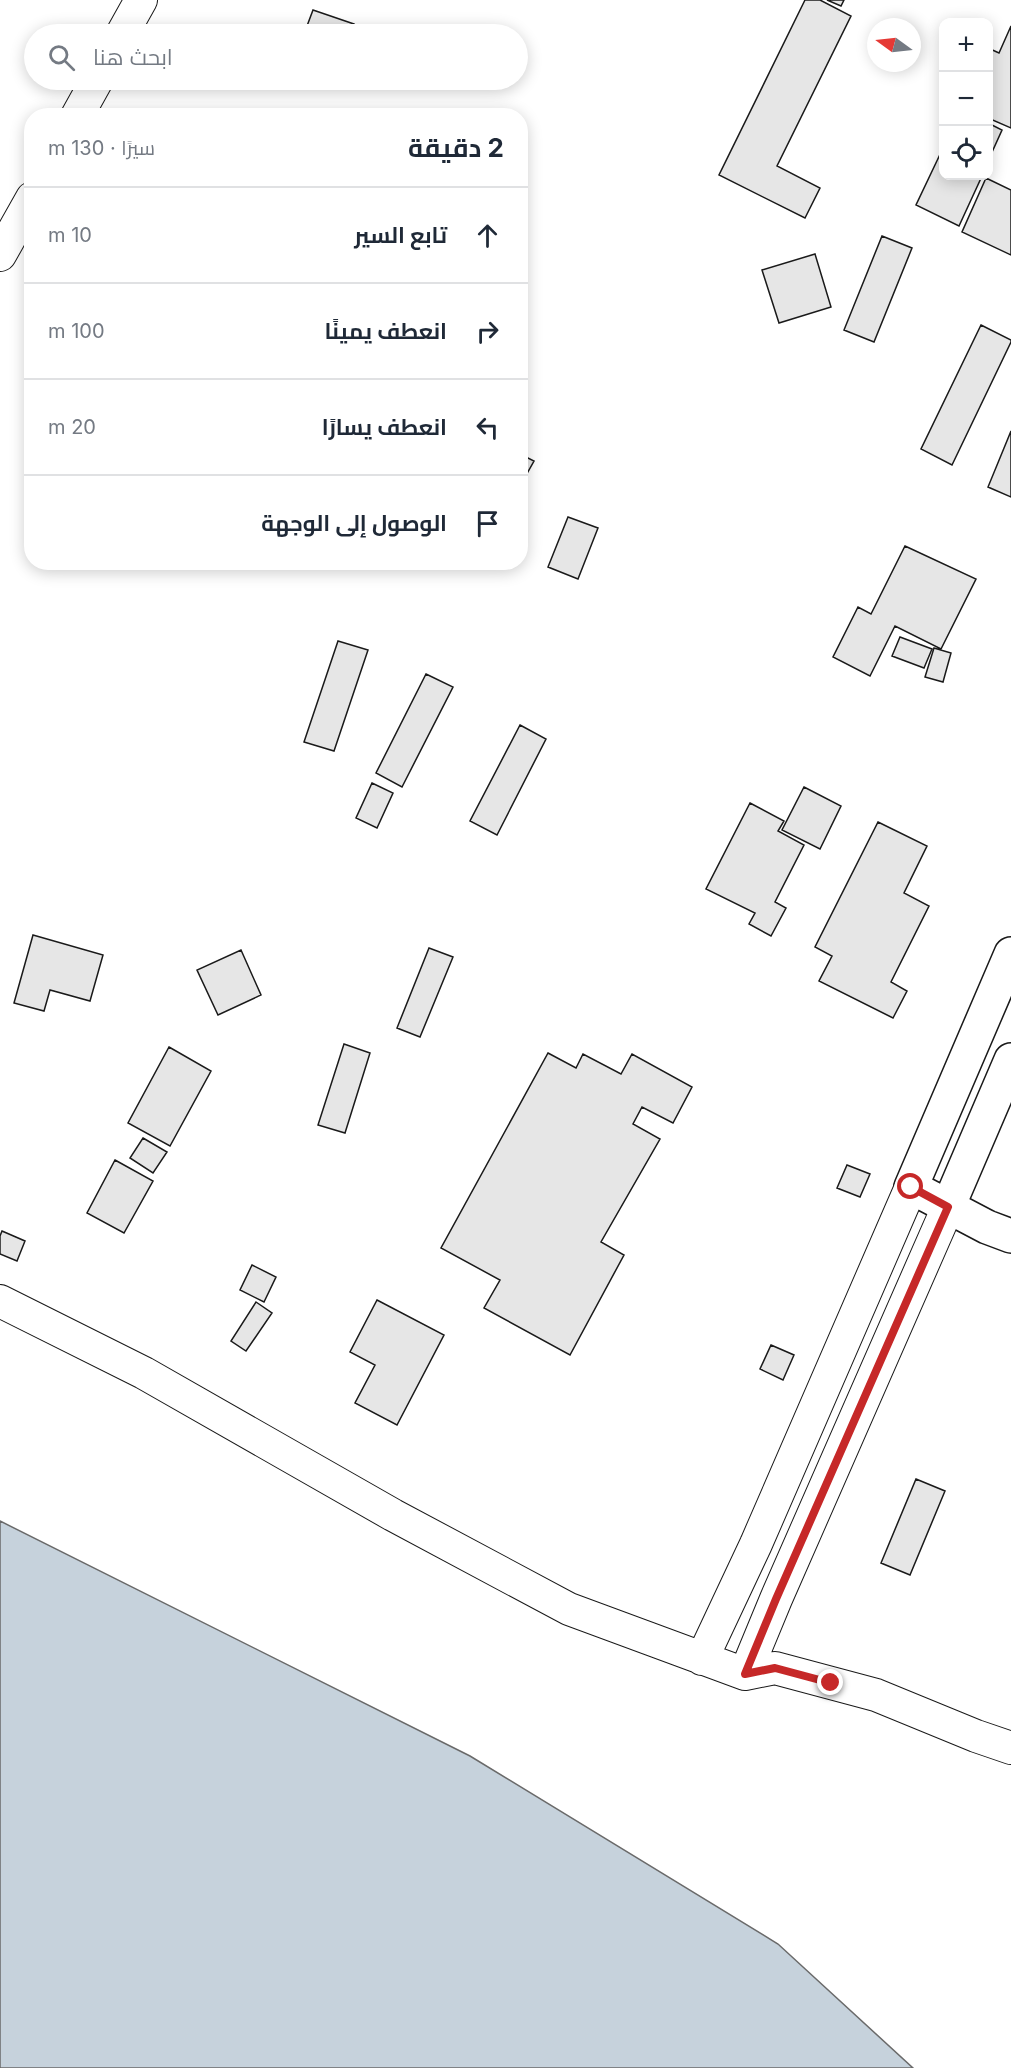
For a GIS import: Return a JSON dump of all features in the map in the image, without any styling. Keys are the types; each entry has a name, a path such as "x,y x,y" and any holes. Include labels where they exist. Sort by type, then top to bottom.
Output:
{"street":[{"path":"128,24 141,0"},
{"path":"81,108 91,90"},
{"path":"0,255 24,212"},
{"path":"702,1659 761,1533 1011,954"},
{"path":"745,1674 1011,1060"},
{"path":"911,1187 987,1227 1011,1236"},
{"path":"0,1301 144,1372 393,1515 569,1609 745,1674 775,1668 876,1695 1011,1748"}],"shaded area":[{"path":"0,1521 470,1756 778,1944 913,2068 0,2068"}],"building":[{"path":"805,0 820,0 851,16 777,166 820,188 805,218 719,175"},
{"path":"827,0 844,0 841,6"},
{"path":"313,10 354,24 308,24"},
{"path":"1011,26 1011,128 993,120 993,50 999,53"},
{"path":"993,126 1002,130 993,150"},
{"path":"939,157 939,180 980,180 959,226 916,205"},
{"path":"985,180 990,180 1011,190 1011,255 962,232"},
{"path":"882,236 912,248 874,342 844,330"},
{"path":"815,254 831,307 779,323 762,270"},
{"path":"981,325 1011,342 952,465 921,449"},
{"path":"1011,431 1011,497 988,487"},
{"path":"528,458 534,461 528,472"},
{"path":"568,517 598,528 578,579 548,567"},
{"path":"905,546 976,579 941,649 895,626 870,676 833,657 858,607 871,614"},
{"path":"900,637 932,649 924,668 892,656"},
{"path":"338,641 368,650 334,751 304,742"},
{"path":"934,648 951,653 943,682 925,677"},
{"path":"426,674 453,687 402,787 376,773"},
{"path":"520,725 546,739 497,835 470,821"},
{"path":"372,783 393,793 377,828 356,818"},
{"path":"804,787 841,806 820,849 782,830"},
{"path":"750,803 784,821 778,831 804,845 775,902 786,908 771,936 749,924 755,913 706,889"},
{"path":"878,822 927,846 904,893 929,906 891,982 907,991 893,1018 819,981 832,956 815,947"},
{"path":"33,935 103,955 90,1001 50,990 44,1011 14,1003"},
{"path":"429,948 453,957 420,1037 397,1028"},
{"path":"241,950 261,995 218,1015 197,970"},
{"path":"344,1044 370,1053 345,1133 318,1125"},
{"path":"169,1047 211,1071 170,1146 128,1123"},
{"path":"548,1053 576,1068 583,1054 621,1074 632,1054 692,1087 673,1123 642,1107 633,1124 660,1139 601,1242 624,1255 570,1355 484,1308 500,1280 441,1248"},
{"path":"143,1138 167,1152 153,1173 130,1158"},
{"path":"115,1160 153,1181 124,1233 87,1213"},
{"path":"847,1165 870,1174 860,1197 837,1188"},
{"path":"2,1231 25,1241 17,1261 0,1254"},
{"path":"252,1265 276,1277 264,1302 240,1290"},
{"path":"377,1300 444,1335 397,1425 355,1403 375,1365 350,1352"},
{"path":"256,1302 272,1313 246,1351 231,1341"},
{"path":"771,1345 794,1355 783,1380 760,1369"},
{"path":"916,1479 945,1491 910,1575 881,1563"}],"route":[{"path":"831,1683 775,1668 745,1674 948,1207 911,1187"}]}
